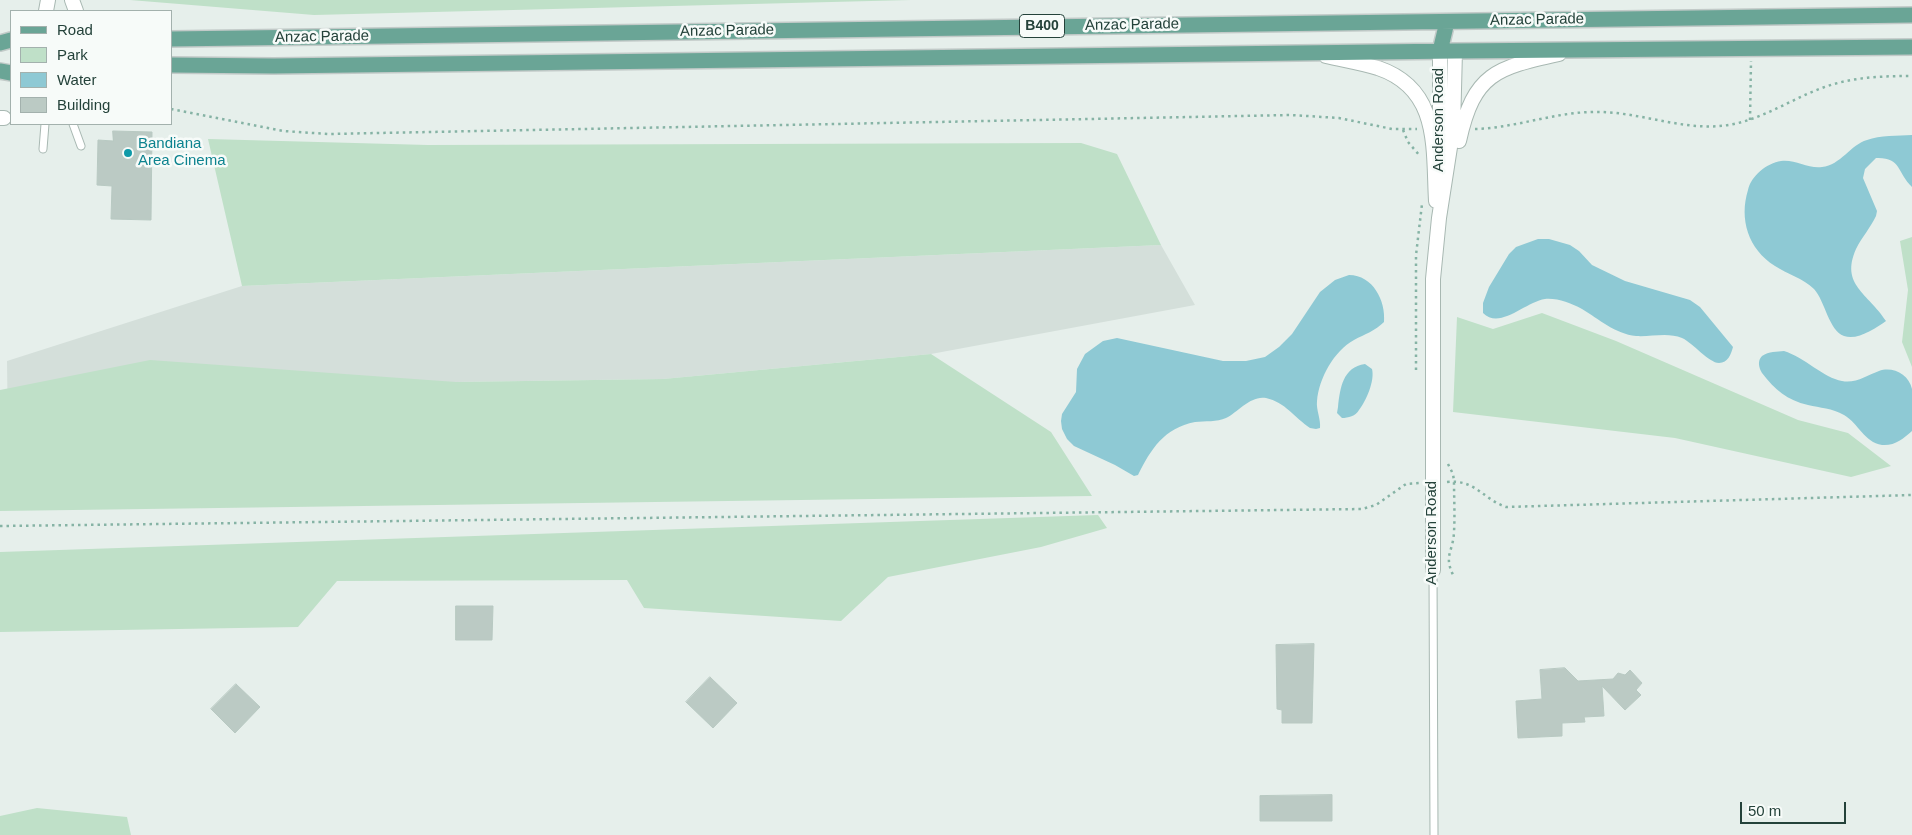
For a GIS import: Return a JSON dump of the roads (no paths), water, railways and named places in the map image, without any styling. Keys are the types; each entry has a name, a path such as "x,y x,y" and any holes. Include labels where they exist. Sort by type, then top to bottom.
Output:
{"main road":[{"name":"Anzac Parade","path":"172,39 1912,15"},
{"path":"1447,22 1455,51"},
{"path":"1440,51 1447,22"},
{"name":"Anzac Parade","path":"172,65 274,66 1912,47"}],"street":[{"name":"Anderson Road","path":"1438,225 1466,112 1472,99 1481,87 1495,75 1517,64 1573,50"},
{"name":"Anderson Road","path":"1438,225 1440,51"},
{"name":"Anderson Road","path":"1433,570 1433,279 1438,225 1453,128 1455,51"},
{"name":"Anderson Road","path":"1315,54 1389,72 1418,96 1428,114 1432,128 1438,225"}],"lane":[{"path":"43,149 45,125"},
{"path":"73,125 81,146"},
{"name":"Anderson Road","path":"1433,570 1434,835"}],"water":[{"path":"1912,135 1912,187 1898,166 1884,158 1876,158 1865,169 1863,178 1877,211 1874,220 1856,249 1851,272 1858,288 1886,321 1872,330 1855,337 1844,336 1839,333 1831,322 1814,289 1766,259 1752,242 1745,222 1745,201 1750,185 1760,171 1776,162 1791,161 1812,167 1822,167 1835,163 1855,146 1872,138"},
{"path":"1538,239 1549,239 1570,245 1579,251 1592,265 1625,281 1690,300 1700,307 1733,347 1729,358 1722,363 1715,362 1677,336 1628,335 1608,326 1582,309 1559,300 1545,299 1537,301 1505,317 1490,317 1483,313 1483,303 1489,287 1509,254 1516,247"},
{"path":"1349,275 1365,279 1371,284 1383,306 1384,322 1340,351 1324,374 1317,401 1320,428 1310,428 1273,400 1266,398 1255,399 1226,418 1215,421 1195,422 1175,429 1160,441 1138,475 1134,476 1074,446 1067,439 1062,429 1062,414 1076,392 1077,369 1085,354 1103,341 1117,338 1223,361 1246,361 1265,357 1292,334 1320,292 1335,280"},
{"path":"1784,351 1828,376 1847,382 1884,370 1899,372 1904,375 1912,389 1912,431 1895,443 1882,445 1866,437 1844,415 1801,403 1788,397 1767,379 1761,371 1759,364 1760,358 1765,354"},
{"path":"1365,364 1372,369 1373,374 1367,396 1356,414 1342,418 1337,413 1344,379 1352,369"}],"place":[{"name":"Bandiana Area Cinema","path":"128,153"}]}
